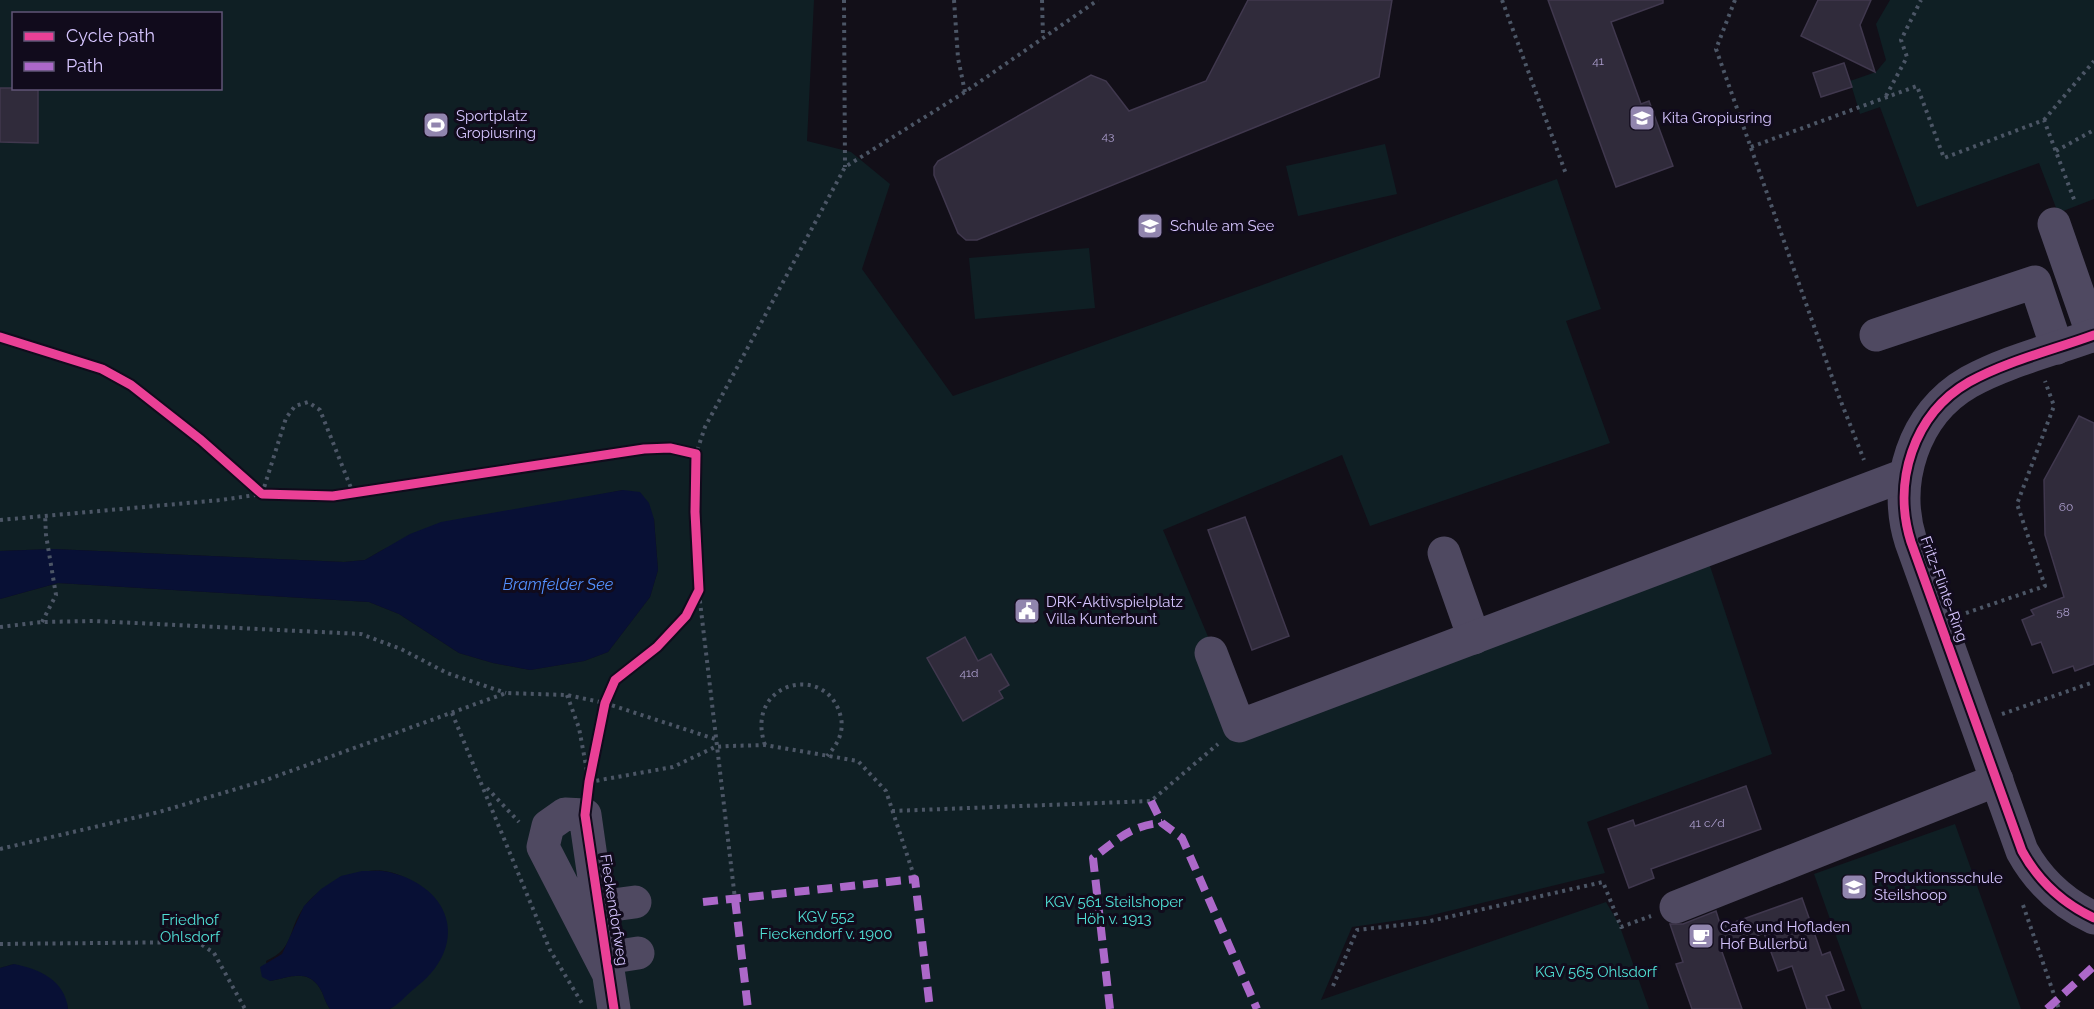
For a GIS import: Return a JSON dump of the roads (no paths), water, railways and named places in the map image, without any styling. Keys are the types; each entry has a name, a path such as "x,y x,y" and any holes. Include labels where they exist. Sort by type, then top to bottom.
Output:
{"street":[{"path":"2066,218 2093,335"},
{"path":"1876,335 2035,282 2047,352"},
{"name":"Fritz-Flinte-Ring","path":"2093,335 1979,377 1944,401 1919,434 1905,475 1903,501 1907,529 2020,845 2036,873 2064,901 2094,918"},
{"path":"1211,653 1239,726 1905,475"},
{"path":"1444,553 1474,638"},
{"path":"1676,907 1996,780"},
{"name":"Fieckendorfweg","path":"607,966 543,847 545,832 553,820 565,814 585,815 614,1009"},
{"path":"598,907 635,902"},
{"name":"Fieckendorfweg","path":"607,966 638,953"}],"water":[{"name":"Bramfelder See","path":"623,490 640,492 649,503 654,519 658,570 650,597 608,652 584,661 530,670 493,663 459,653 399,614 369,602 58,583 0,599 0,551 53,549 344,562 365,560 410,534 441,522"},
{"path":"362,871 386,871 411,880 428,891 440,905 447,921 448,938 443,956 431,973 399,1003 389,1009 330,1009 319,987 309,978 296,976 270,981 262,977 260,967 282,954 304,906 321,889 341,876"},
{"path":"14,964 33,969 56,983 62,990 68,1009 0,1009 0,968"}],"place":[{"name":"Kita Gropiusring","path":"1642,118"},
{"name":"Sportplatz Gropiusring","path":"436,125"},
{"name":"Schule am See","path":"1150,226"},
{"name":"DRK-Aktivspielplatz Villa Kunterbunt","path":"1027,611"},
{"name":"Produktionsschule Steilshoop","path":"1854,887"},
{"name":"Cafe und Hofladen Hof Bullerbü","path":"1701,936"}],"park label":[{"name":"KGV 561 Steilshoper Höh v. 1913","path":"1114,910"},
{"name":"KGV 552 Fieckendorf v. 1900","path":"826,926"},
{"name":"Friedhof Ohlsdorf","path":"190,928"},
{"name":"KGV 565 Ohlsdorf","path":"1596,972"}]}
